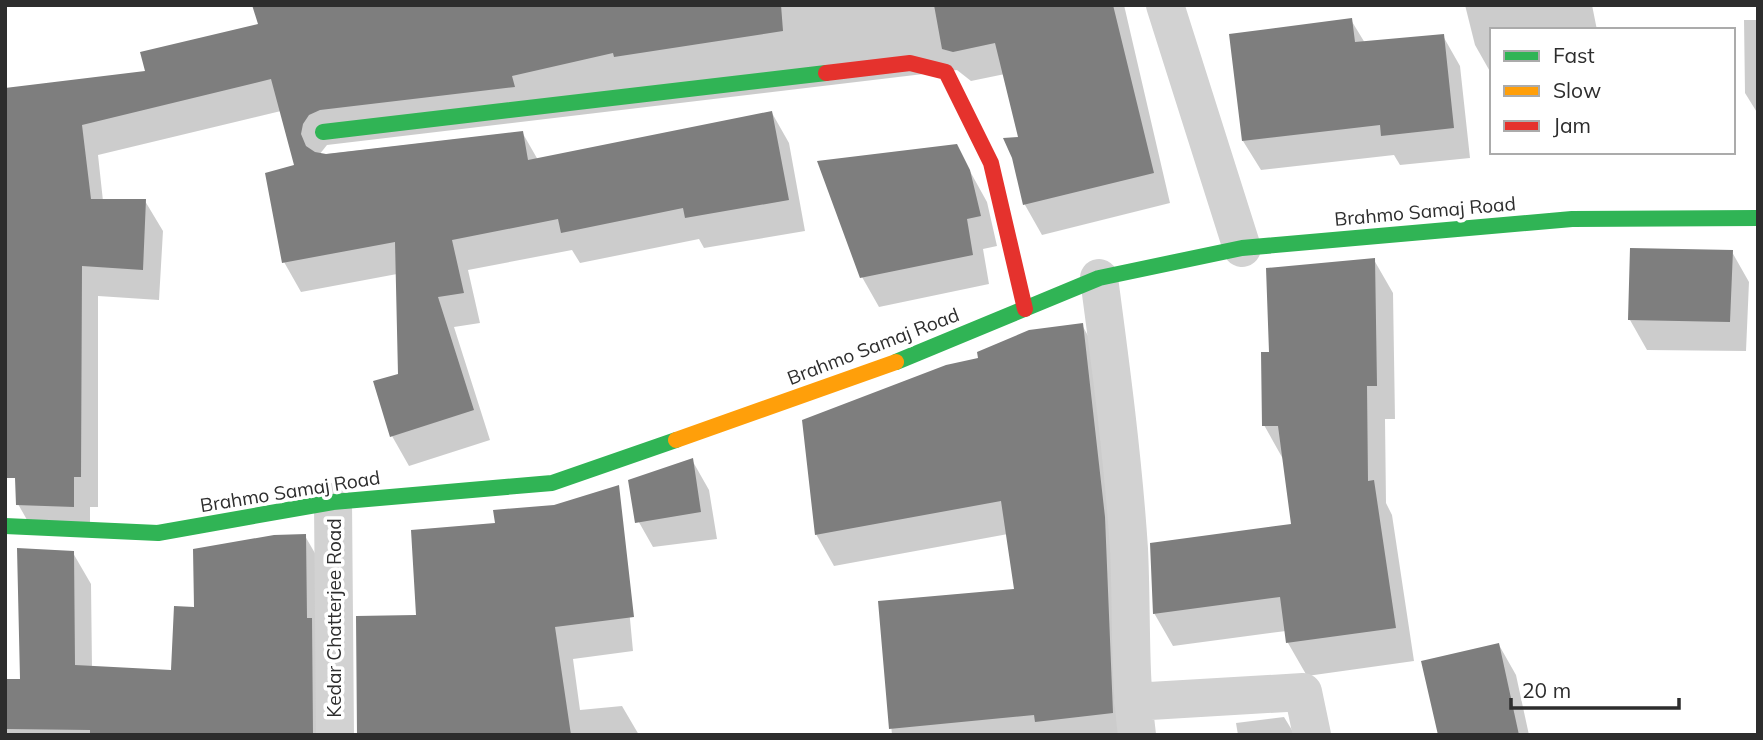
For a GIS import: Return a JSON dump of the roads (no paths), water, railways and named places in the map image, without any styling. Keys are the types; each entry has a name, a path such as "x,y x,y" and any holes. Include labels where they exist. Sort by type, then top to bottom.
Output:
{"street":[{"path":"1165,5 1242,248"},
{"path":"323,132 910,63 946,72 982,141 990,163 1025,309"},
{"name":"Brahmo Samaj Road","path":"5,526 158,533 333,502 552,483 851,380 1099,278 1242,248 1572,219 1758,218"},
{"path":"1099,278 1124,471 1132,602 1135,718 1303,692 1312,735"},
{"name":"Kedar Chatterjee Road","path":"333,502 335,735"}]}
